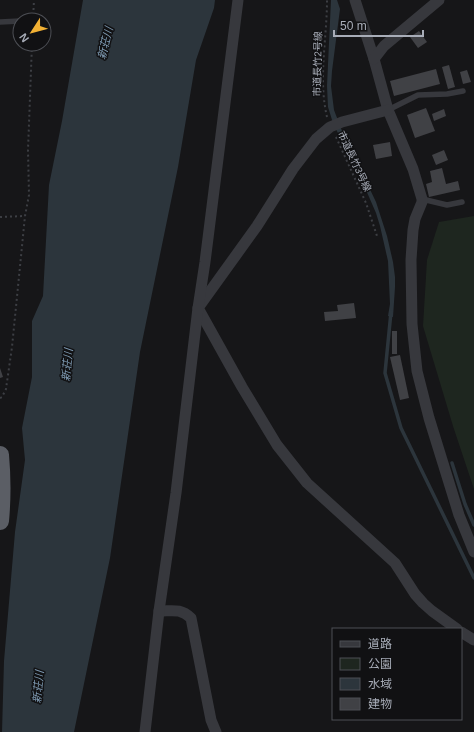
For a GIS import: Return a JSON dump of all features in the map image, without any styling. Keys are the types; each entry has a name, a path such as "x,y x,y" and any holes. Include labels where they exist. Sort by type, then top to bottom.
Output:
{"highway":[{"path":"0,455 0,521"}],"street":[{"path":"145,732 159,611 176,493 198,308 238,0"},
{"path":"355,0 374,59 388,110 413,170 422,199 421,207 415,220 413,230 411,260 412,324 417,371 459,515 474,552"},
{"path":"374,59 384,46 439,0"},
{"path":"198,308 257,226 293,169 316,139 330,127 342,122 388,110"},
{"path":"198,308 277,446 307,483 395,563 423,603 456,628"},
{"path":"159,611 184,612 191,618 211,720 216,732"},
{"path":"462,633 474,640"}],"lane":[{"path":"0,22 12,21"},
{"path":"388,110 418,95 463,92"},
{"path":"422,199 447,205 462,202"}],"path":[{"path":"33,12 34,0"},
{"name":"市道長竹2号線","path":"327,0 323,81 324,106 330,127"},
{"path":"0,398 6,389 12,347 25,216 29,195 28,150 32,52"},
{"name":"市道長竹3号線","path":"330,127 340,145 366,203 377,236"},
{"path":"0,217 25,216"}],"green space":[{"path":"474,216 474,489 453,426 423,326 427,260 439,222"}],"water":[{"name":"新荘川","path":"83,0 215,0 214,8 196,60 178,167 140,352 110,558 74,732 2,732 4,661 15,532 25,460 22,428 32,377 32,321 43,296 49,185 62,121"},
{"path":"331,0 337,0 340,9 331,86 334,110 342,131 376,202 387,236 395,277 393,317 388,316 390,304 388,261 376,213 333,123 328,107 327,86"}],"building":[{"path":"419,31 427,42 418,48 410,37"},
{"path":"449,65 455,87 448,89 442,67"},
{"path":"436,69 440,84 394,96 390,81"},
{"path":"467,70 471,82 463,84 460,72"},
{"path":"426,108 435,131 415,138 407,115"},
{"path":"444,109 446,116 434,121 432,114"},
{"path":"390,142 392,156 376,159 373,145"},
{"path":"444,150 448,160 436,165 432,155"},
{"path":"442,168 446,184 458,181 460,190 429,197 426,184 432,182 430,171"},
{"path":"354,303 356,318 325,321 324,312 338,311 337,305"},
{"path":"392,331 397,331 397,354 392,354"},
{"path":"400,355 409,398 400,400 390,357"},
{"path":"0,368 3,377 0,378"}],"waterway":[{"path":"391,312 385,373 401,428 474,578"},
{"path":"452,463 465,504 474,525"}]}
